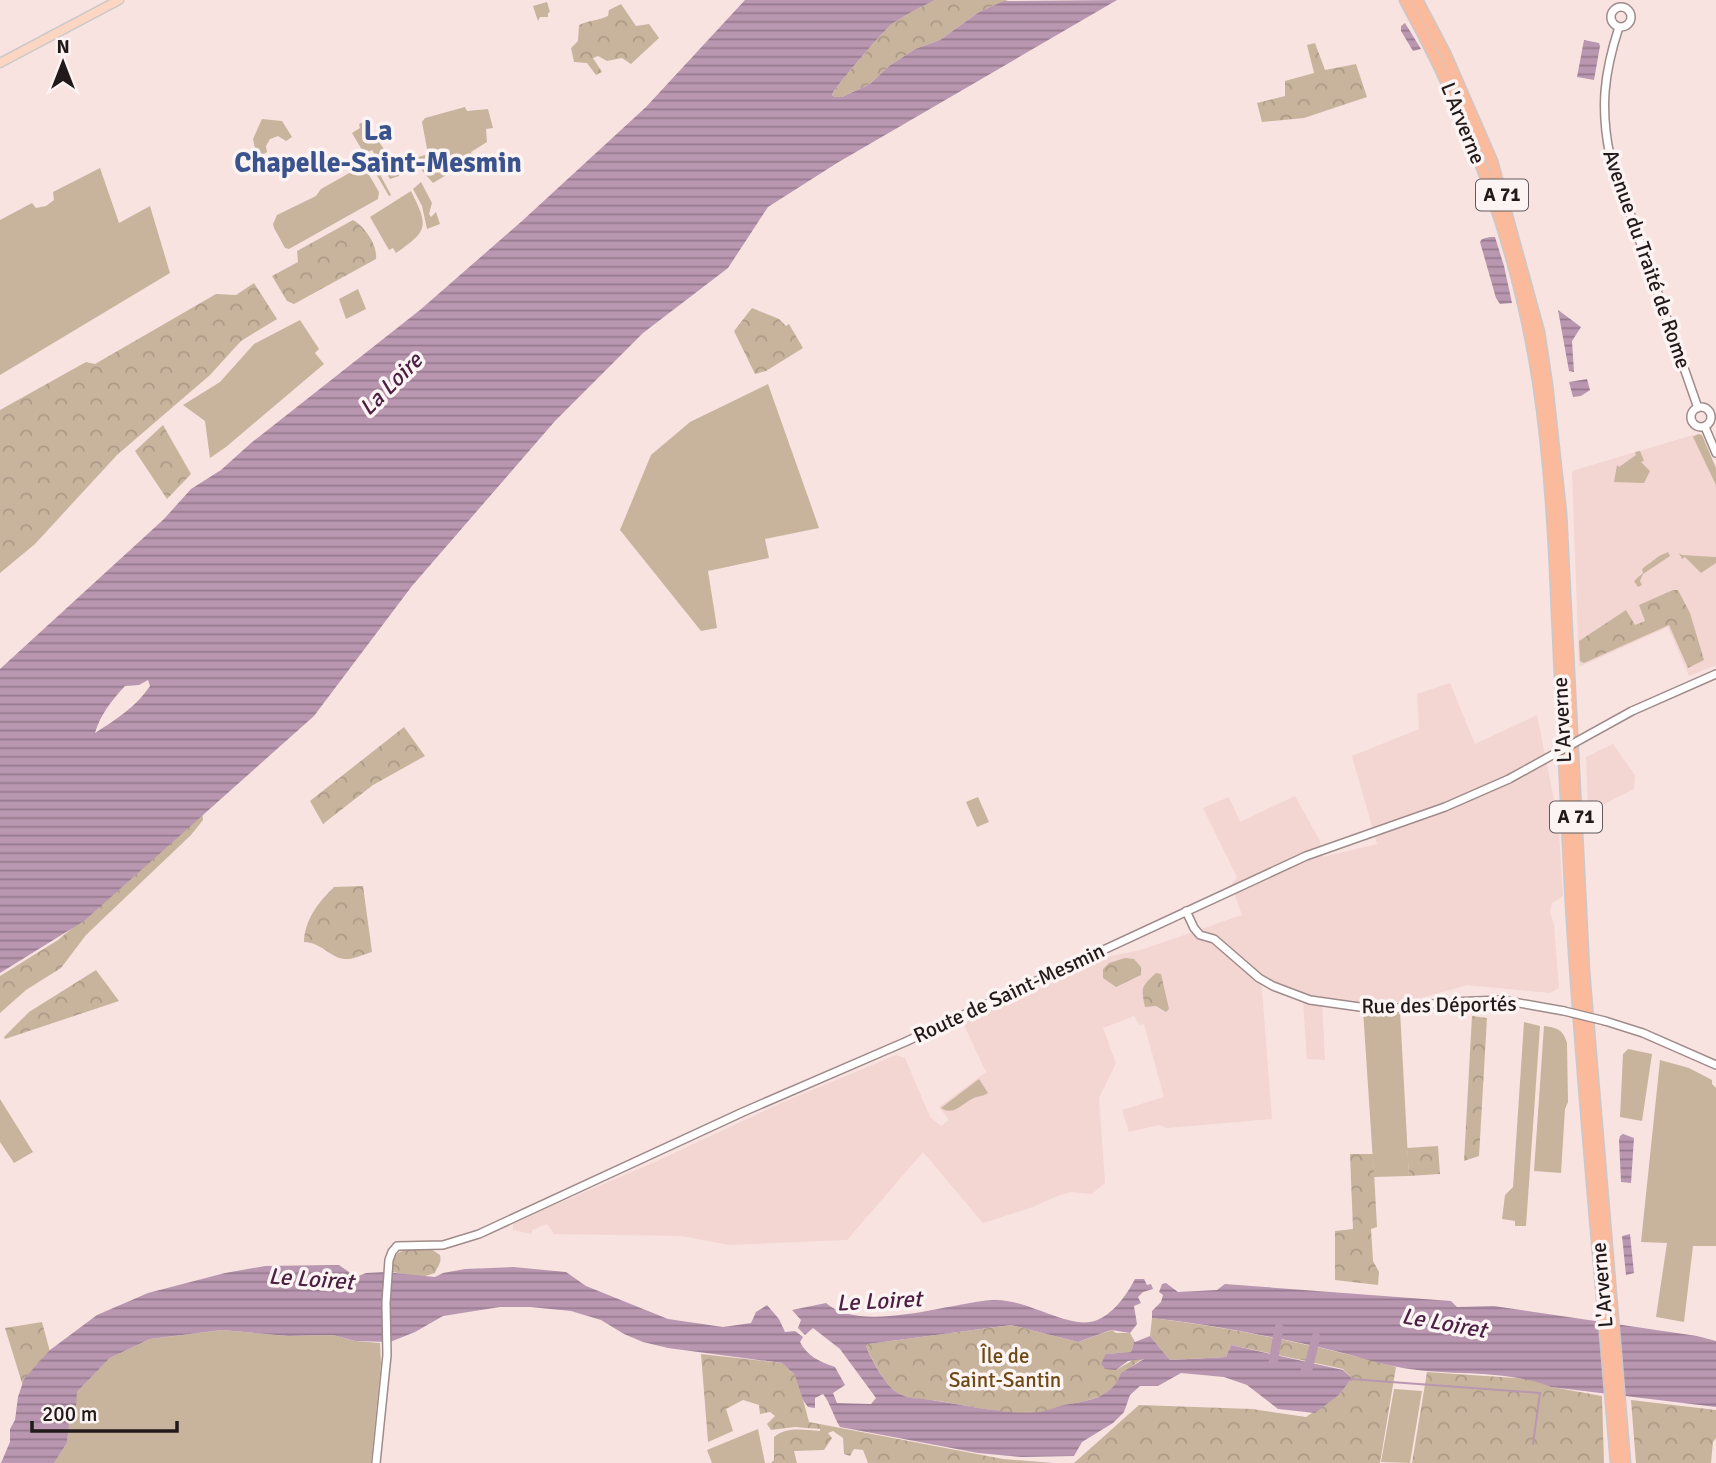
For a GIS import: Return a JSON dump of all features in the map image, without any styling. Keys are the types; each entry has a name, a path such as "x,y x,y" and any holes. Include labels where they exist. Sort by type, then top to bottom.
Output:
{"highway":[{"name":"L'Arverne","path":"1405,0 1442,60"},
{"name":"L'Arverne","path":"1416,0 1442,60 1492,161 1539,332 1547,385 1561,514 1584,972 1617,1413 1625,1463"},
{"name":"L'Arverne","path":"1616,1463 1617,1413"}],"main road":[{"path":"0,63 120,0"},
{"path":"1625,4 1631,19 1625,26 1619,27 1612,22 1611,13 1625,4"},
{"name":"Avenue du Traité de Rome","path":"1619,27 1606,73 1603,95 1604,131 1615,176 1698,408"},
{"path":"1698,408 1706,408 1710,412 1711,421 1705,427 1698,427 1691,420 1692,412 1698,408"},
{"path":"1705,427 1716,453"},
{"name":"Route de Saint-Mesmin","path":"376,1463 387,1355 389,1260 397,1246 443,1245 498,1224 905,1042 1306,856 1445,807 1509,779 1632,711 1716,674"},
{"name":"Rue des Déportés","path":"1186,911 1200,935 1214,939 1259,978 1310,1000 1381,1010 1474,1000 1502,1000 1564,1011 1643,1032 1716,1065"}],"shaded area":[{"path":"1697,435 1716,480 1716,665 1689,676 1668,627 1579,667 1572,471"},
{"path":"1450,683 1475,744 1537,715 1558,819 1563,896 1552,903 1550,911 1554,925 1559,988 1550,993 1467,985 1383,1006 1322,1000 1325,1060 1307,1059 1303,1001 1306,994 1261,977 1272,1119 1167,1128 1159,1125 1129,1132 1122,1110 1164,1097 1144,1024 1140,1025 1134,1016 1103,1028 1116,1063 1099,1098 1105,1183 1092,1194 1072,1192 1060,1195 983,1223 923,1152 847,1240 729,1245 681,1236 554,1234 547,1224 532,1230 532,1234 513,1230 513,1224 550,1207 781,1103 896,1055 905,1058 930,1117 941,1126 949,1120 939,1107 986,1072 963,1023 1111,956 1141,950 1242,915 1231,885 1237,877 1203,808 1229,797 1240,822 1295,796 1320,841 1323,857 1377,844 1352,756 1419,729 1417,694"},
{"path":"1613,744 1635,775 1634,789 1588,812 1586,757"}],"green space":[{"path":"935,0 1008,0 979,12 940,40 915,49 889,66 870,84 842,97 832,95 892,24"},
{"path":"547,2 550,12 548,17 540,17 538,21 533,6"},
{"path":"621,4 636,26 649,24 659,38 631,64 622,58 607,61 598,56 593,58 602,72 596,75 587,63 574,62 571,48 578,41 579,25 608,16 609,10"},
{"path":"1315,43 1325,70 1356,64 1367,97 1304,118 1262,122 1257,103 1285,96 1285,81 1314,73 1307,45"},
{"path":"465,107 467,111 488,109 493,128 486,129 487,142 471,152 473,159 433,183 412,159 428,154 422,122 425,118"},
{"path":"262,119 282,121 292,137 286,141 278,136 270,139 266,146 267,152 257,158 253,139"},
{"path":"365,121 400,173 390,179 372,150 368,152 391,195 389,196 352,133"},
{"path":"360,167 365,168 379,192 378,199 289,249 285,248 273,224 277,215 316,196 321,189"},
{"path":"100,168 119,223 150,206 170,273 0,375 0,220 32,203 36,208 46,206 54,200 53,192"},
{"path":"421,182 432,203 429,214 431,217 436,212 440,224 427,229 422,206 413,189"},
{"path":"411,191 421,213 422,227 414,239 396,253 393,248 389,250 370,217"},
{"path":"353,220 369,236 375,248 376,259 294,304 287,301 272,276 298,262 297,251"},
{"path":"254,283 277,319 241,341 210,375 117,455 35,544 0,573 0,410 86,362 95,364 216,294 236,295"},
{"path":"358,289 366,309 346,319 339,299"},
{"path":"752,308 779,319 786,326 789,324 803,348 766,371 755,374 734,331"},
{"path":"300,320 319,349 315,353 324,364 210,458 205,421 183,405 220,382 254,344"},
{"path":"768,384 819,528 765,539 769,558 708,571 717,628 701,631 620,530 651,455 690,422"},
{"path":"163,425 191,474 167,499 135,451"},
{"path":"1702,435 1716,468 1716,485 1693,437"},
{"path":"1640,451 1644,461 1641,462 1650,471 1644,483 1614,482 1617,465 1619,467 1636,455 1635,452"},
{"path":"1668,552 1670,556 1643,574 1640,581 1642,585 1638,587 1634,581 1643,573 1642,569"},
{"path":"1679,553 1716,557 1716,563 1701,573 1685,557 1682,559"},
{"path":"1678,590 1690,613 1704,660 1688,668 1669,625 1584,663 1580,661 1579,641 1626,610 1635,625 1645,621 1639,605"},
{"path":"404,727 425,756 373,785 323,824 310,801"},
{"path":"978,797 989,822 977,827 966,802"},
{"path":"202,810 203,820 191,835 86,935 61,968 26,990 0,1013 0,976 58,940"},
{"path":"363,886 372,952 345,959 304,942 313,912 334,887"},
{"path":"1125,958 1134,959 1141,967 1141,975 1116,987 1103,978 1103,969 1109,963"},
{"path":"96,970 119,1001 5,1039 29,1012"},
{"path":"1156,973 1161,974 1169,1009 1166,1012 1156,1006 1145,1007 1143,988"},
{"path":"1363,1010 1400,1011 1409,1176 1374,1177"},
{"path":"1472,1016 1487,1018 1479,1156 1464,1161"},
{"path":"1524,1022 1540,1026 1526,1226 1515,1226 1515,1221 1502,1219 1505,1195 1513,1187"},
{"path":"1544,1026 1559,1030 1567,1043 1568,1102 1565,1109 1561,1173 1534,1171"},
{"path":"1628,1049 1652,1054 1642,1121 1620,1117 1623,1054"},
{"path":"1660,1060 1689,1068 1712,1080 1716,1088 1716,1246 1693,1246 1684,1322 1656,1317 1667,1243 1641,1242"},
{"path":"979,1079 988,1093 950,1111 941,1108"},
{"path":"0,1099 33,1152 14,1163 0,1142"},
{"path":"1438,1146 1440,1174 1409,1176 1407,1148"},
{"path":"1350,1154 1373,1154 1377,1227 1371,1229 1373,1261 1379,1272 1378,1285 1335,1280 1335,1231 1353,1229"},
{"path":"431,1249 440,1255 435,1273 422,1277 392,1272 395,1257 404,1250"},
{"path":"1152,1318 1275,1338 1396,1367 1380,1463 1074,1463 1139,1405 1252,1409 1306,1417 1340,1394 1352,1378 1343,1369 1231,1345 1226,1357 1170,1360 1150,1336"},
{"path":"42,1322 53,1363 26,1396 5,1328"},
{"name":"Île de Saint-Santin","path":"1011,1325 1078,1342 1112,1330 1116,1333 1130,1333 1134,1342 1131,1352 1106,1354 1116,1370 1135,1359 1144,1359 1133,1366 1115,1386 1099,1396 1054,1410 1025,1413 904,1396 887,1383 866,1346 868,1344"},
{"path":"222,1330 288,1336 333,1335 355,1341 380,1343 381,1363 371,1463 54,1463 67,1443 70,1419 76,1407 76,1393 110,1358 150,1339"},
{"path":"701,1354 782,1363 797,1377 809,1422 1003,1459 1054,1463 868,1463 863,1450 854,1449 850,1456 844,1454 843,1438 833,1431 828,1433 832,1438 824,1450 794,1451 797,1463 771,1463 774,1460 774,1437 790,1430 820,1429 795,1427 771,1430 767,1424 775,1416 770,1412 760,1414 759,1405 743,1400 726,1409 733,1431 708,1442"},
{"path":"1427,1372 1531,1379 1552,1387 1602,1396 1604,1463 1412,1463"},
{"path":"1394,1389 1422,1391 1410,1463 1381,1462"},
{"path":"1631,1400 1716,1410 1716,1438 1713,1442 1711,1463 1636,1463"},
{"path":"758,1429 765,1463 712,1463 707,1450"}],"water":[{"name":"La Loire","path":"745,0 935,0 887,28 832,95 842,97 870,84 889,66 915,49 940,40 979,12 1004,1 1117,0 837,163 768,207 728,268 643,333 555,421 412,586 314,716 84,921 0,973 0,669 164,519 191,489 221,470 251,443 420,310 646,107","holes":["148,680 150,686 132,707 95,733 107,708 125,686 139,685"]},
{"path":"1405,23 1421,49 1413,51 1401,31 1401,26"},
{"path":"1584,40 1599,43 1600,46 1594,80 1577,77"},
{"path":"1495,237 1512,303 1500,304 1496,298 1480,242"},
{"path":"1558,310 1581,327 1572,341 1574,372 1569,371"},
{"path":"1587,379 1590,390 1581,396 1573,397 1569,382"},
{"path":"1623,1134 1634,1138 1631,1183 1621,1182 1619,1140"},
{"path":"1630,1234 1634,1273 1626,1275 1622,1236"},
{"name":"Le Loiret","path":"339,1265 356,1277 366,1273 385,1272 435,1277 465,1269 513,1267 566,1272 586,1286 668,1319 723,1327 751,1323 756,1312 767,1305 779,1319 785,1332 795,1331 803,1337 800,1342 810,1355 835,1367 845,1385 833,1393 837,1403 871,1404 876,1398 840,1349 813,1328 805,1335 798,1328 801,1320 792,1310 826,1303 841,1312 883,1316 992,1300 1017,1303 1068,1320 1090,1322 1111,1311 1123,1299 1135,1279 1144,1279 1153,1289 1138,1297 1141,1303 1134,1306 1137,1324 1130,1333 1135,1342 1150,1336 1170,1360 1226,1357 1231,1345 1343,1370 1352,1378 1340,1394 1315,1413 1278,1409 1247,1385 1224,1377 1181,1373 1158,1386 1140,1386 1130,1395 1124,1412 1113,1423 1082,1442 1074,1456 1021,1457 978,1453 840,1427 823,1394 815,1398 815,1408 808,1407 795,1375 782,1363 668,1348 643,1342 601,1320 571,1311 500,1307 443,1316 390,1342 355,1341 333,1335 288,1336 222,1330 150,1339 110,1358 77,1392 67,1443 54,1463 1,1463 10,1442 10,1429 15,1420 24,1379 50,1350 97,1315 148,1293 225,1273 265,1266","holes":["1011,1325 1078,1342 1111,1330 1130,1333 1134,1342 1131,1352 1106,1354 1101,1364 1105,1369 1116,1370 1128,1361 1144,1359 1121,1373 1106,1393 1090,1400 1046,1411 1025,1413 905,1396 887,1383 866,1346"]},
{"name":"Le Loiret","path":"1166,1283 1178,1292 1217,1290 1225,1284 1451,1301 1457,1307 1494,1306 1697,1336 1716,1341 1716,1407 1551,1387 1514,1377 1417,1370 1264,1336 1152,1318 1152,1311 1161,1302 1163,1295 1159,1292 1162,1284"}],"waterway":[{"path":"1273,1363 1279,1328"},
{"path":"1305,1368 1308,1369 1316,1337"},
{"path":"1351,1379 1540,1393 1533,1444"}],"district":[{"name":"La Chapelle-Saint-Mesmin","path":"378,147"}]}
